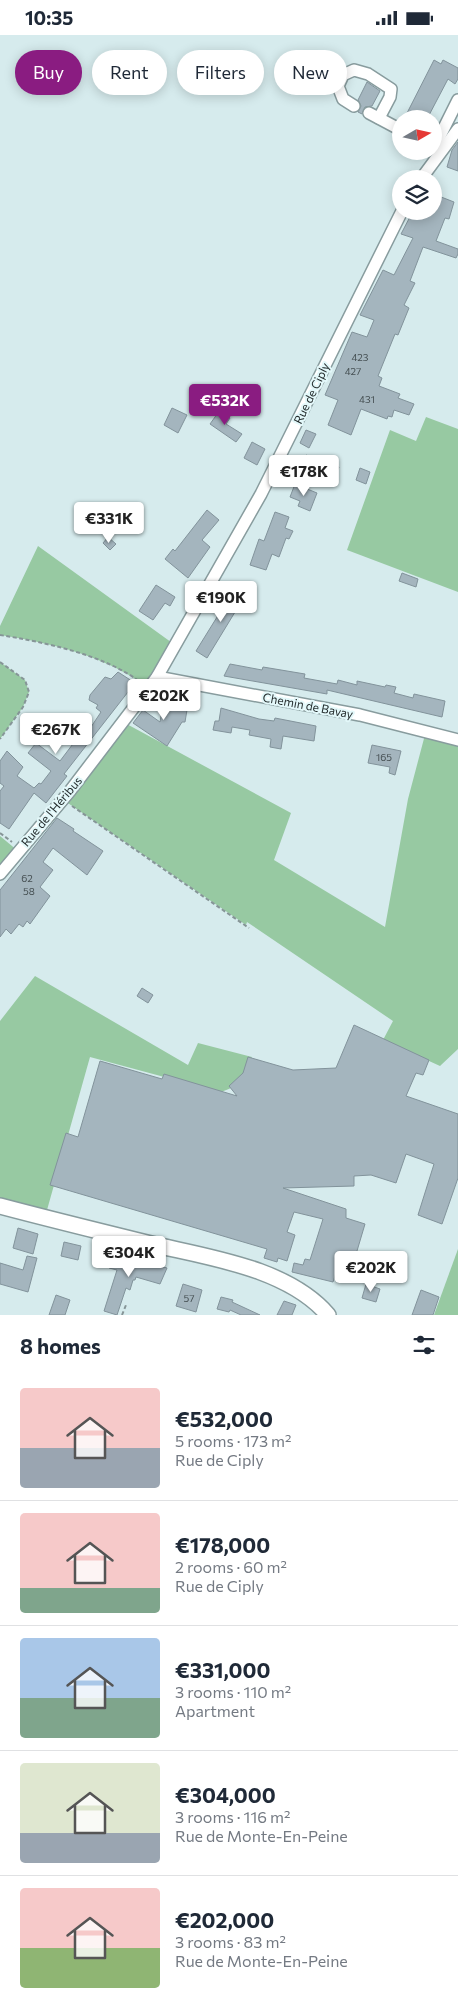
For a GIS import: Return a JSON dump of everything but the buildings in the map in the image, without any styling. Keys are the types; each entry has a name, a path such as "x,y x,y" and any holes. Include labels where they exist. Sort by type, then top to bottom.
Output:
{"main road":[{"path":"0,1206 229,1263 273,1277 303,1293 328,1315"}],"street":[{"path":"354,106 343,99 338,86 343,75 348,71 354,70 368,74 391,89 390,97 374,115 392,125"},
{"path":"442,131 458,100"},
{"path":"426,170 458,129"},
{"name":"Rue de Ciply","path":"157,677 262,494 398,220"},
{"name":"Rue de l'Héribus","path":"0,874 62,799 157,677"},
{"name":"Chemin de Bavay","path":"157,677 360,715 458,740"}],"path":[{"path":"0,635 76,653 117,667 148,688"},
{"path":"0,662 25,680 29,692 23,707 0,739"},
{"path":"62,799 249,928"},
{"path":"0,833 20,848"},
{"path":"122,1315 126,1305"}],"green space":[{"path":"426,417 458,429 458,592 347,550 390,430 416,441"},
{"path":"38,546 175,645 148,688 115,667 97,659 39,642 0,635 0,626"},
{"path":"0,662 25,680 29,692 23,707 0,739"},
{"path":"123,722 291,813 274,860 385,927 408,799 426,731 458,740 458,1049 440,1066 383,1040 393,1021 247,922 246,925 62,799"},
{"path":"0,836 18,851 0,873"},
{"path":"35,976 188,1065 198,1043 252,1057 241,1080 233,1087 220,1092 90,1057 47,1210 0,1199 0,1021"},
{"path":"458,1249 458,1315 434,1315"}]}
